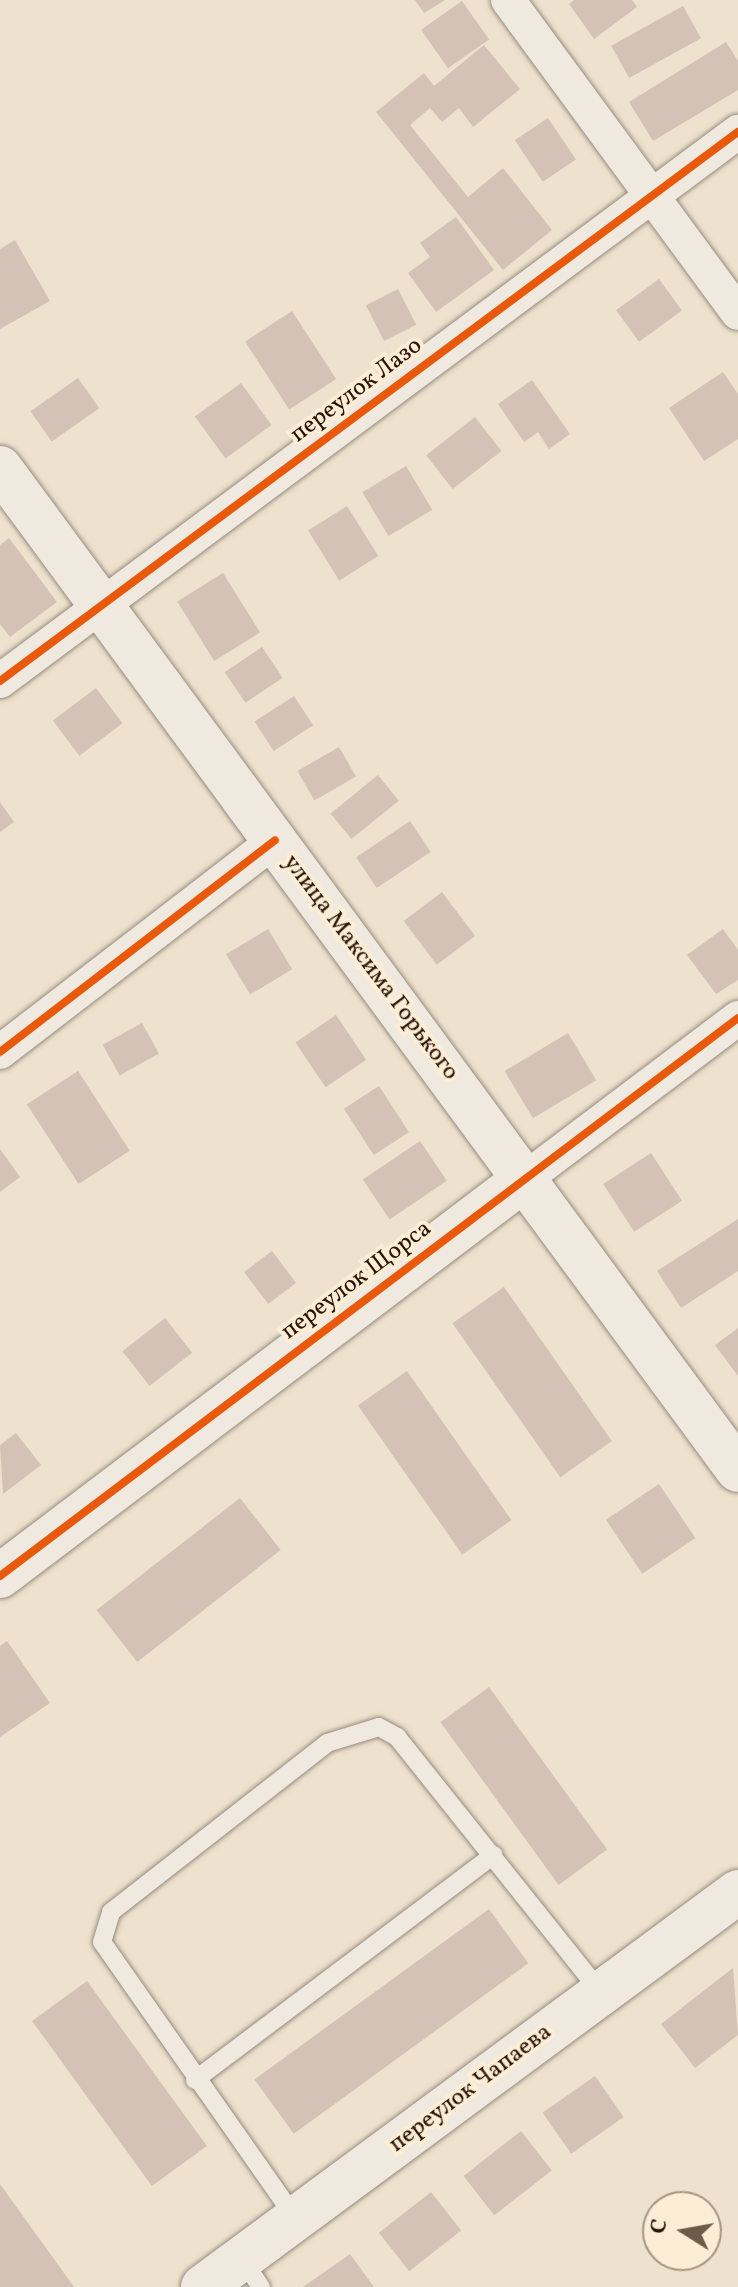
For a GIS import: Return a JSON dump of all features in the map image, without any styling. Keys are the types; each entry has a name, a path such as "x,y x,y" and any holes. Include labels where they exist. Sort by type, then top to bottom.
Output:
{"main road":[{"name":"улица Максима Горького","path":"0,468 526,1178 738,1470"},
{"name":"переулок Щорса","path":"0,1576 526,1178"},
{"name":"переулок Чапаева","path":"203,2287 251,2273 296,2219 738,1892"}],"street":[{"path":"508,0 738,313"},
{"name":"переулок Лазо","path":"0,681 738,132"},
{"path":"0,1052 275,840"},
{"name":"переулок Щорса","path":"526,1178 738,1018"}],"lane":[{"path":"296,2219 109,1960 102,1942 111,1912 327,1743 379,1727 397,1737 601,1993"},
{"path":"195,2080 494,1855"}],"building":[{"path":"415,0 445,0 424,13"},
{"path":"574,0 632,0 637,7 594,39 569,4"},
{"path":"462,1 489,40 448,68 421,30"},
{"path":"683,6 701,38 629,78 611,46"},
{"path":"726,42 738,61 738,90 653,141 629,102"},
{"path":"484,45 520,89 473,127 459,108 442,122 430,108 410,125 468,197 503,168 552,230 503,270 376,112 424,73 434,86"},
{"path":"548,118 576,159 543,182 515,140"},
{"path":"456,217 494,270 436,312 408,273 430,257 420,243"},
{"path":"15,240 50,301 0,329 0,249"},
{"path":"659,279 682,311 639,342 616,310"},
{"path":"398,289 416,325 384,341 366,305"},
{"path":"292,311 336,379 289,409 245,341"},
{"path":"723,372 738,394 738,439 704,461 669,408"},
{"path":"78,378 99,408 52,442 30,411"},
{"path":"532,380 570,434 549,449 538,432 524,442 498,404"},
{"path":"241,383 272,425 225,459 195,417"},
{"path":"475,417 501,451 453,489 426,455"},
{"path":"406,466 432,510 389,536 362,492"},
{"path":"347,506 378,556 339,580 308,530"},
{"path":"9,538 57,602 10,637 0,624 0,545"},
{"path":"223,573 260,632 214,661 177,602"},
{"path":"262,647 283,678 245,703 225,672"},
{"path":"96,688 122,723 79,756 53,720"},
{"path":"294,696 313,725 274,751 255,722"},
{"path":"339,747 356,776 314,800 297,771"},
{"path":"378,775 399,801 351,839 331,813"},
{"path":"0,802 14,822 0,832"},
{"path":"410,821 431,852 377,888 356,857"},
{"path":"442,892 475,936 437,965 404,921"},
{"path":"268,929 292,969 250,995 226,954"},
{"path":"723,929 738,950 738,980 716,994 687,955"},
{"path":"336,1015 366,1060 326,1087 295,1042"},
{"path":"142,1023 159,1054 120,1075 103,1045"},
{"path":"568,1033 596,1080 533,1118 505,1071"},
{"path":"78,1071 130,1151 79,1184 27,1104"},
{"path":"379,1086 409,1132 374,1155 344,1109"},
{"path":"420,1141 447,1181 390,1219 363,1180"},
{"path":"0,1149 20,1177 0,1192"},
{"path":"651,1153 682,1201 634,1232 603,1184"},
{"path":"738,1219 738,1271 681,1308 657,1271"},
{"path":"272,1251 296,1283 268,1304 244,1272"},
{"path":"504,1287 612,1441 560,1477 452,1323"},
{"path":"165,1318 192,1353 150,1386 122,1351"},
{"path":"738,1328 738,1376 715,1345"},
{"path":"407,1371 511,1520 462,1555 358,1405"},
{"path":"16,1433 41,1465 3,1494 0,1445"},
{"path":"659,1484 695,1538 642,1574 606,1520"},
{"path":"240,1498 281,1550 137,1662 97,1610"},
{"path":"7,1641 50,1703 0,1737 0,1646"},
{"path":"489,1687 607,1850 559,1885 440,1722"},
{"path":"489,1909 528,1963 294,2134 254,2079"},
{"path":"733,1968 738,2035 695,2068 661,2024"},
{"path":"87,1981 207,2146 152,2186 32,2021"},
{"path":"595,2076 624,2117 571,2154 543,2113"},
{"path":"521,2131 552,2170 494,2215 463,2176"},
{"path":"0,2184 74,2287 0,2287"},
{"path":"431,2192 461,2231 409,2271 379,2233"},
{"path":"350,2254 374,2287 303,2287"}],"cycle path":[{"path":"0,681 738,132"},
{"path":"0,1052 275,840"},
{"path":"0,1576 738,1018"}]}
